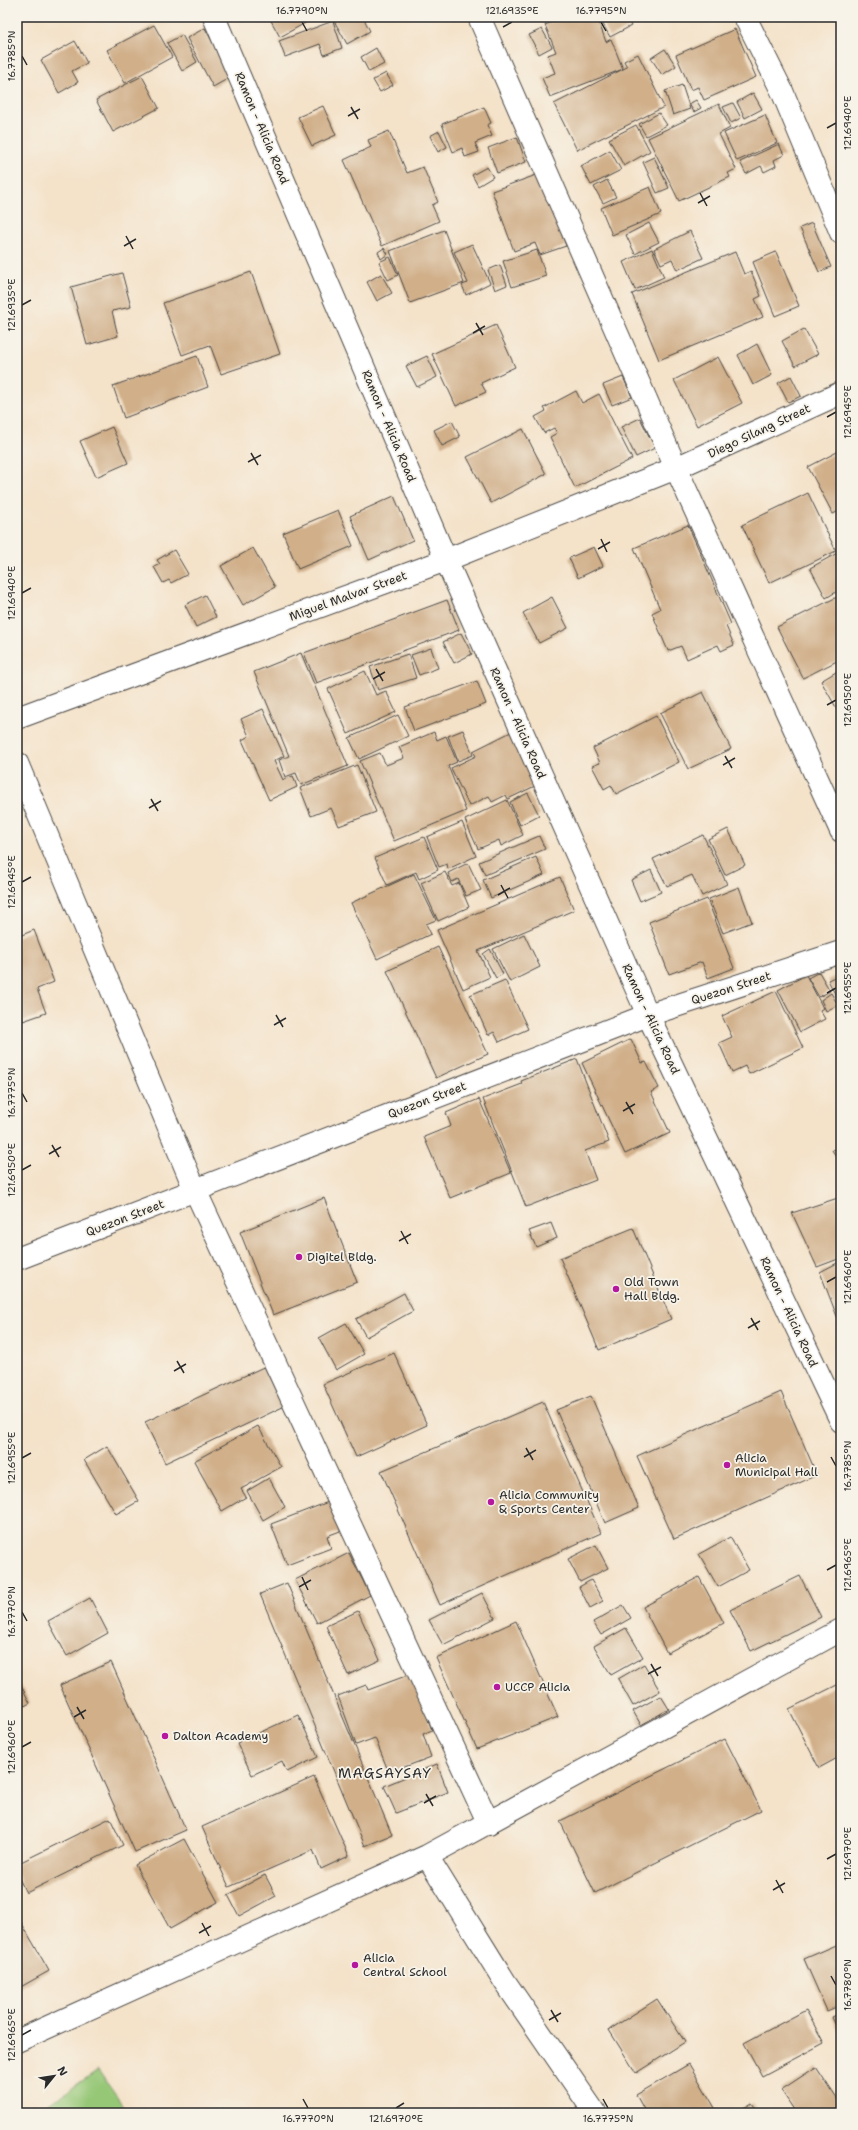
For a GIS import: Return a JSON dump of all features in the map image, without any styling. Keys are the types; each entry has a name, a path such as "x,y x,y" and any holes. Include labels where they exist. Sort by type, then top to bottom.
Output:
{"street":[{"name":"Ramon - Alicia Road","path":"214,17 446,560 648,1015 841,1422"},
{"path":"479,17 676,468 841,831"},
{"path":"745,17 782,91 841,233"},
{"name":"Diego Silang Street","path":"676,468 841,393"},
{"name":"Miguel Malvar Street","path":"17,718 446,560 676,468"},
{"path":"17,763 195,1190 489,1824"},
{"name":"Quezon Street","path":"17,1259 648,1015 841,952"},
{"path":"17,2041 427,1856 489,1824 841,1630"},
{"path":"427,1856 505,1982 595,2113"}],"green space":[{"path":"98,2070 128,2113 53,2113 47,2105"}],"building":[{"path":"269,17 316,17 280,37"},
{"path":"332,17 363,17 370,31 347,44"},
{"path":"553,17 569,17 570,19 576,17 597,17 606,42 611,39 623,69 550,97 542,78 555,73 548,55 556,52 545,25 555,21"},
{"path":"599,17 627,17 631,26 610,37"},
{"path":"333,21 342,48 324,55 320,44 285,57 279,41"},
{"path":"154,25 172,57 125,83 107,50"},
{"path":"205,28 231,77 213,87 187,38"},
{"path":"542,29 552,47 539,54 529,35"},
{"path":"735,29 756,77 704,100 698,87 691,90 676,55"},
{"path":"182,35 197,62 182,71 167,43"},
{"path":"75,41 87,63 72,71 78,82 59,93 41,60"},
{"path":"376,48 384,64 369,72 361,57"},
{"path":"665,49 676,66 662,75 651,58"},
{"path":"638,54 664,107 577,150 554,104 627,67 624,61"},
{"path":"386,73 393,85 380,92 373,80"},
{"path":"142,76 159,108 113,132 96,100"},
{"path":"682,85 690,109 673,115 665,91"},
{"path":"753,93 762,109 745,118 737,102"},
{"path":"696,100 701,108 694,112 689,104"},
{"path":"733,103 741,118 731,123 723,107"},
{"path":"719,104 730,128 719,134 736,169 728,173 730,177 679,201 648,138"},
{"path":"323,106 336,135 312,146 298,117"},
{"path":"484,107 491,123 487,125 492,136 475,143 479,152 465,157 462,148 453,152 442,124"},
{"path":"659,113 667,125 646,136 639,124"},
{"path":"765,115 777,143 737,161 724,133"},
{"path":"636,125 650,151 624,166 609,139"},
{"path":"389,131 407,173 423,167 438,202 432,205 439,221 382,246 344,160 371,147 368,140"},
{"path":"439,131 447,147 438,152 430,136"},
{"path":"517,137 526,162 497,173 488,148"},
{"path":"779,144 784,155 774,160 776,166 764,172 761,166 746,174 740,162"},
{"path":"610,150 621,170 591,185 581,166"},
{"path":"654,157 669,188 657,193 643,162"},
{"path":"487,167 493,177 478,186 472,175"},
{"path":"539,174 566,246 540,255 535,243 514,251 492,191"},
{"path":"607,180 616,197 603,203 594,187"},
{"path":"650,187 661,214 612,235 601,208"},
{"path":"649,223 659,242 635,254 626,235"},
{"path":"812,223 831,267 819,272 800,228"},
{"path":"444,230 464,283 410,303 390,251"},
{"path":"690,231 703,258 677,270 672,259 661,264 654,249"},
{"path":"472,244 490,283 466,295 462,285 468,283 454,252"},
{"path":"384,248 388,254 381,259 378,252"},
{"path":"652,249 664,277 635,290 623,262"},
{"path":"537,250 546,276 512,287 503,261"},
{"path":"735,252 744,274 751,271 761,296 755,299 763,317 659,360 632,294"},
{"path":"776,252 799,306 775,316 753,262"},
{"path":"390,257 398,275 388,280 379,262"},
{"path":"500,265 507,285 495,290 488,270"},
{"path":"251,272 280,354 221,374 210,345 182,355 163,303"},
{"path":"122,273 131,307 112,311 118,336 87,345 71,287"},
{"path":"381,274 392,293 377,301 367,282"},
{"path":"496,325 515,367 481,383 486,392 456,406 432,354"},
{"path":"804,329 818,354 795,366 782,341"},
{"path":"757,344 772,375 753,385 738,355"},
{"path":"197,356 208,387 124,418 113,386"},
{"path":"427,356 437,377 417,387 406,366"},
{"path":"718,357 742,403 697,426 674,380"},
{"path":"791,376 801,396 788,402 778,383"},
{"path":"623,377 632,397 612,405 603,385"},
{"path":"576,391 582,403 599,394 632,459 575,488 550,437 557,433 554,428 544,433 535,417 546,411 544,408"},
{"path":"640,418 655,448 636,457 621,427"},
{"path":"452,421 460,437 442,446 434,430"},
{"path":"112,427 128,463 96,477 80,441"},
{"path":"523,429 546,474 491,503 467,457"},
{"path":"841,450 841,510 833,514 808,467"},
{"path":"808,493 836,551 769,583 742,525"},
{"path":"394,496 413,540 369,560 350,516"},
{"path":"338,510 353,546 298,569 283,533"},
{"path":"688,525 731,624 726,626 734,645 721,651 718,645 687,659 681,646 668,651 652,613 660,609 634,548"},
{"path":"594,547 603,566 578,578 569,558"},
{"path":"253,548 275,587 243,605 221,566"},
{"path":"174,550 188,574 171,583 169,580 163,583 154,567 160,564 157,560"},
{"path":"841,551 841,589 826,598 810,568"},
{"path":"205,595 216,617 196,627 185,605"},
{"path":"839,596 841,600 841,659 803,678 777,627"},
{"path":"552,597 568,628 539,643 523,613"},
{"path":"447,600 459,630 316,683 304,653"},
{"path":"461,633 472,654 454,663 443,642"},
{"path":"431,648 438,668 419,675 411,655"},
{"path":"301,653 348,766 301,785 296,773 285,777 279,760 289,756 254,672"},
{"path":"408,654 416,678 378,690 370,667"},
{"path":"841,669 841,716 821,681"},
{"path":"365,671 376,695 386,691 396,712 348,734 328,689"},
{"path":"477,681 486,704 414,731 405,707"},
{"path":"703,692 731,749 688,769 660,713"},
{"path":"263,709 284,756 274,761 283,780 293,776 297,787 269,800 242,740 249,736 241,719"},
{"path":"398,715 408,736 359,759 349,738"},
{"path":"656,716 679,762 616,794 611,785 604,789 592,766 600,763 593,748"},
{"path":"463,730 473,755 458,761 448,736"},
{"path":"434,732 437,740 446,736 457,762 448,766 466,811 394,841 360,761 380,753 386,765 404,758 399,747"},
{"path":"511,732 537,785 508,799 506,795 492,802 489,796 469,806 451,768 476,756 473,751"},
{"path":"357,765 376,812 339,826 331,808 311,816 300,788"},
{"path":"528,793 539,815 520,825 510,802"},
{"path":"507,800 523,835 501,846 499,840 478,849 465,820"},
{"path":"462,822 476,856 448,869 447,864 439,867 427,837"},
{"path":"728,829 745,865 725,875 708,839"},
{"path":"703,835 727,884 702,896 692,875 667,886 653,859"},
{"path":"539,836 545,849 485,875 479,862"},
{"path":"424,837 438,870 419,879 416,872 387,885 375,858"},
{"path":"536,857 544,875 491,898 483,880"},
{"path":"468,863 481,890 466,896 458,879 452,882 448,873"},
{"path":"651,870 661,892 640,901 631,880"},
{"path":"445,872 452,886 459,883 469,907 438,921 421,883"},
{"path":"414,874 436,920 426,924 431,934 377,959 351,903"},
{"path":"560,877 574,910 478,951 490,977 463,989 437,930"},
{"path":"739,887 752,922 723,933 709,899"},
{"path":"707,899 734,968 708,978 702,962 669,974 649,922"},
{"path":"34,930 54,982 37,989 46,1013 23,1021 17,1004 17,937"},
{"path":"524,934 540,967 510,982 493,949"},
{"path":"438,947 488,1054 436,1078 387,971"},
{"path":"490,949 503,974 496,978 483,954"},
{"path":"819,972 830,991 819,997 808,978"},
{"path":"841,974 841,1006 828,980"},
{"path":"806,975 823,1008 820,1010 825,1019 800,1032 778,990"},
{"path":"505,980 528,1029 499,1042 494,1032 488,1035 470,995"},
{"path":"776,991 803,1048 749,1074 745,1066 732,1072 719,1043 732,1037 722,1016"},
{"path":"831,993 838,1005 826,1011 821,1000"},
{"path":"631,1039 642,1063 646,1062 659,1088 651,1092 670,1133 625,1154 582,1063"},
{"path":"577,1059 609,1142 585,1151 596,1180 526,1207 483,1099 522,1084 521,1081"},
{"path":"479,1099 511,1173 450,1198 424,1137 451,1126 446,1113"},
{"path":"841,1147 841,1164 832,1150"},
{"path":"841,1197 841,1258 817,1267 792,1213"},
{"name":"Digitel Bldg.","path":"324,1198 357,1282 273,1315 240,1232"},
{"path":"551,1223 557,1238 536,1247 529,1231"},
{"name":"Old Town Hall Bldg.","path":"633,1228 671,1319 599,1350 560,1258"},
{"path":"841,1261 841,1317 838,1319 820,1272"},
{"path":"404,1293 413,1311 366,1337 356,1319"},
{"path":"346,1323 364,1354 336,1370 319,1338"},
{"path":"394,1353 427,1425 356,1457 323,1384"},
{"path":"270,1364 289,1404 165,1463 145,1422"},
{"name":"Alicia Municipal Hall","path":"781,1392 817,1475 674,1539 637,1456"},
{"path":"591,1396 639,1508 605,1523 556,1410"},
{"name":"Alicia Community & Sports Center","path":"543,1402 601,1533 440,1605 381,1471"},
{"path":"258,1426 281,1467 241,1489 246,1497 222,1511 194,1461"},
{"path":"107,1446 139,1501 116,1514 84,1460"},
{"path":"269,1478 285,1507 263,1520 247,1491"},
{"path":"336,1499 348,1528 327,1536 331,1548 287,1565 271,1524"},
{"path":"730,1537 749,1570 718,1587 699,1554"},
{"path":"596,1545 608,1568 580,1582 568,1559"},
{"path":"349,1553 370,1595 317,1623 295,1580"},
{"path":"800,1576 821,1617 751,1651 730,1610"},
{"path":"699,1577 724,1623 667,1653 643,1607"},
{"path":"591,1580 603,1601 590,1608 579,1587"},
{"path":"287,1583 392,1835 365,1846 260,1594"},
{"path":"482,1593 495,1618 443,1645 429,1620"},
{"path":"90,1598 108,1633 67,1656 48,1621"},
{"path":"623,1605 631,1618 601,1635 593,1622"},
{"path":"358,1611 380,1660 348,1675 326,1626"},
{"name":"UCCP Alicia","path":"516,1621 558,1717 477,1749 436,1658"},
{"path":"626,1628 643,1657 611,1675 594,1646"},
{"path":"111,1662 186,1830 135,1852 60,1685"},
{"path":"644,1664 660,1691 633,1706 618,1679"},
{"path":"411,1674 432,1730 423,1734 431,1757 389,1773 375,1738 356,1745 338,1696 366,1685 368,1690"},
{"path":"17,1678 30,1703 17,1710"},
{"path":"841,1683 841,1756 819,1768 789,1709"},
{"path":"661,1696 669,1709 641,1725 633,1711"},
{"path":"298,1715 318,1757 287,1772 282,1761 252,1775 237,1743"},
{"path":"725,1739 761,1810 595,1893 560,1821"},
{"path":"437,1764 448,1792 396,1813 384,1786"},
{"path":"314,1777 349,1856 321,1869 313,1850 229,1887 202,1827"},
{"path":"110,1818 123,1845 26,1893 17,1874 17,1864"},
{"path":"184,1839 218,1902 170,1929 135,1865"},
{"path":"265,1875 276,1896 239,1916 228,1895"},
{"path":"17,1915 49,1971 17,1989"},
{"path":"841,1943 841,2005 827,2011 804,1959"},
{"path":"657,1999 685,2042 636,2073 609,2030"},
{"path":"806,2010 824,2043 762,2076 744,2043"},
{"path":"841,2013 841,2037 832,2017"},
{"path":"689,2064 718,2113 646,2113 636,2095"},
{"path":"816,2067 841,2105 841,2113 796,2113 781,2090"},
{"path":"752,2103 759,2113 736,2113"}],"place":[{"name":"Digitel Bldg.","path":"299,1257"},
{"name":"Old Town Hall Bldg.","path":"616,1289"},
{"name":"Alicia Municipal Hall","path":"727,1465"},
{"name":"Alicia Community & Sports Center","path":"491,1502"},
{"name":"UCCP Alicia","path":"497,1687"},
{"name":"Dalton Academy","path":"165,1736"},
{"name":"Alicia Central School","path":"355,1965"}],"district":[{"name":"MAGSAYSAY","path":"385,1773"}]}
